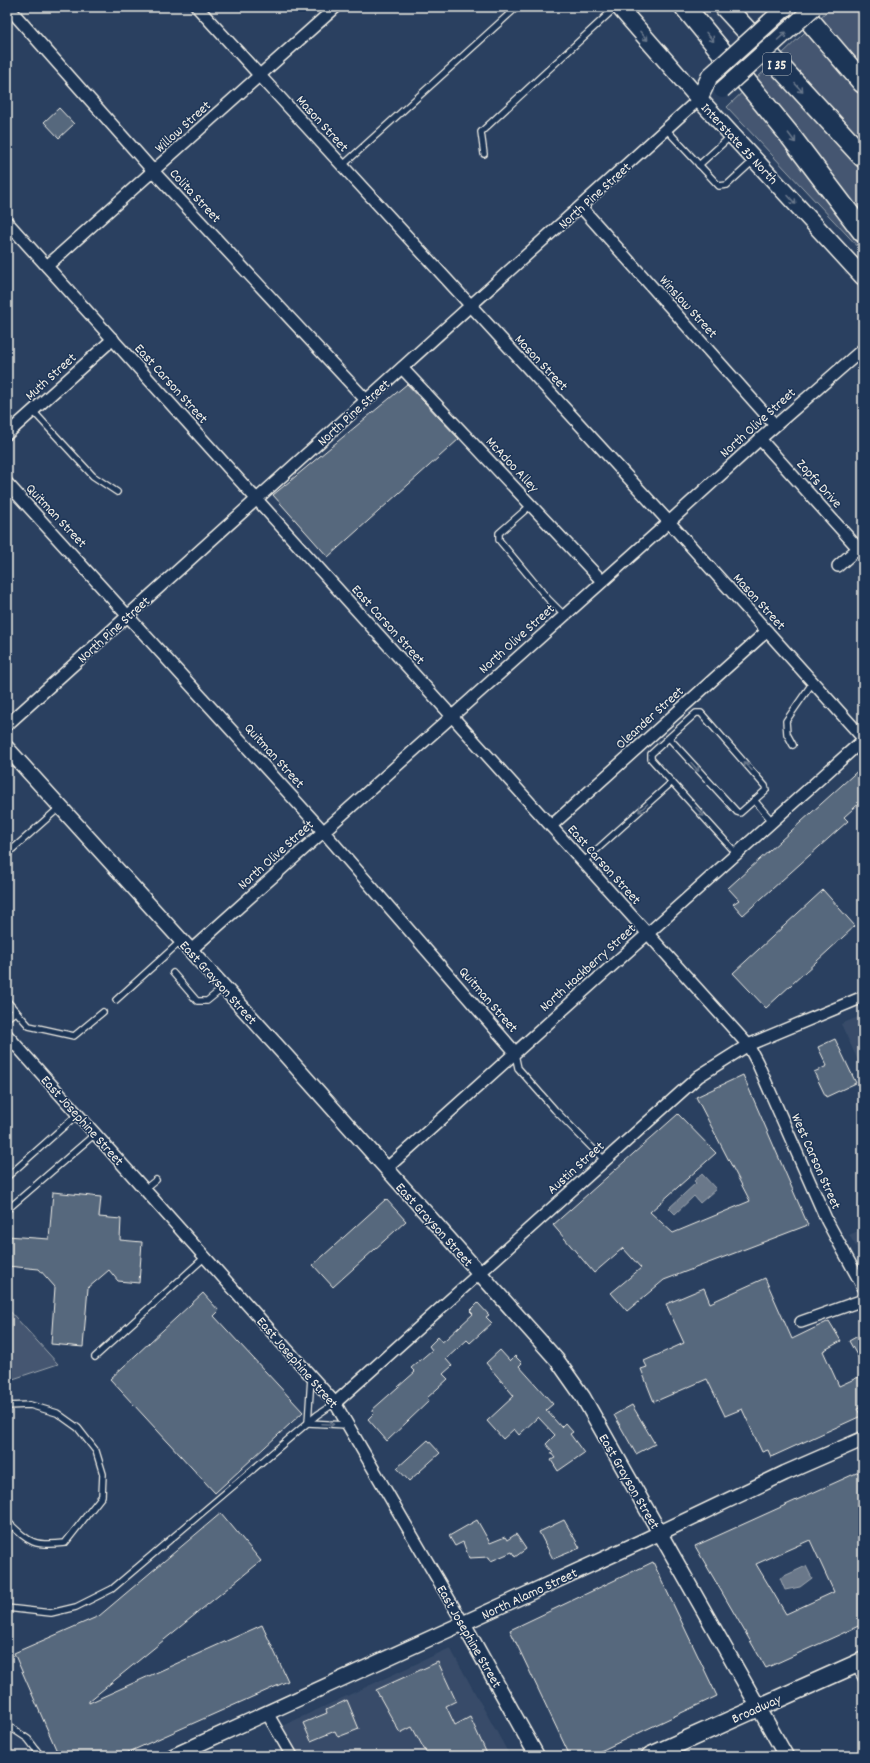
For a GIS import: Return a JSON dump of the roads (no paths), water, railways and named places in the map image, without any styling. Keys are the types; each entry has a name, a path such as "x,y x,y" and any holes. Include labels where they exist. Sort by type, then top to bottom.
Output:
{"highway":[{"path":"685,7 788,133 863,232"},
{"name":"I 35","path":"725,7 829,122 863,157"},
{"path":"798,7 863,83"},
{"path":"806,7 863,64"},
{"path":"829,122 863,166"}],"main road":[{"name":"Interstate 35 North","path":"617,7 699,99 863,277"},
{"name":"North Pine Street","path":"699,99 710,76 786,7"},
{"name":"North Pine Street","path":"699,99 722,90 814,7"},
{"name":"Broadway","path":"650,1756 858,1663"}],"street":[{"name":"Colita Street","path":"8,7 154,172 366,400"},
{"name":"Mason Street","path":"197,7 669,522 863,739"},
{"name":"Willow Street","path":"47,266 154,172 336,7"},
{"name":"North Pine Street","path":"7,725 699,99"},
{"name":"Winslow Street","path":"581,206 775,425"},
{"name":"East Carson Street","path":"7,222 748,1045"},
{"name":"Muth Street","path":"7,434 113,339"},
{"name":"North Olive Street","path":"186,946 323,831 669,522 760,438 863,349"},
{"name":"McAdoo Alley","path":"402,368 602,581"},
{"name":"Zopfs Drive","path":"760,438 861,546"},
{"name":"Quitman Street","path":"7,482 323,831 515,1052"},
{"path":"838,566 861,546"},
{"name":"Oleander Street","path":"551,826 767,631"},
{"name":"North Hackberry Street","path":"386,1169 863,739"},
{"name":"East Grayson Street","path":"7,748 224,987 557,1360 583,1397 786,1756"},
{"name":"Austin Street","path":"335,1403 479,1272 699,1076 748,1045 863,998"},
{"name":"East Josephine Street","path":"7,1035 335,1403 463,1623 537,1756"},
{"name":"West Carson Street","path":"748,1045 838,1242 863,1287"},
{"path":"801,1322 863,1300"},
{"name":"North Alamo Street","path":"173,1756 863,1439"},
{"path":"267,1713 292,1756"}],"lane":[{"path":"342,166 517,7"},
{"path":"484,154 481,132 617,7"},
{"path":"666,130 719,186 722,187 727,185 755,159"},
{"path":"699,165 732,135"},
{"path":"33,411 93,476 117,492"},
{"path":"530,505 499,533 499,540 548,599 564,615"},
{"path":"793,745 787,734 786,721 812,682"},
{"path":"669,738 737,812 740,813 766,790 765,786 701,713 696,713 651,754 650,759 736,853"},
{"path":"583,862 672,782"},
{"path":"754,800 772,821"},
{"path":"7,854 60,806"},
{"path":"116,1000 186,946"},
{"path":"173,973 197,1001 207,1001 224,987"},
{"path":"7,1001 29,1026 74,1036 103,1012"},
{"path":"7,1018 16,1011"},
{"path":"515,1052 518,1068 555,1110 605,1161"},
{"path":"7,1177 78,1114"},
{"path":"8,1209 95,1134"},
{"path":"145,1189 156,1180"},
{"path":"95,1357 205,1257"},
{"path":"308,1423 311,1375"},
{"path":"7,1608 51,1613 76,1607 112,1589 308,1423 335,1403"},
{"path":"7,1406 30,1405 57,1413 78,1428 96,1451 104,1474 102,1496 65,1543 44,1546 25,1538 7,1521"},
{"path":"308,1423 347,1424"},
{"path":"858,1663 863,1682"},
{"path":"7,1725 28,1739 41,1756"}]}
